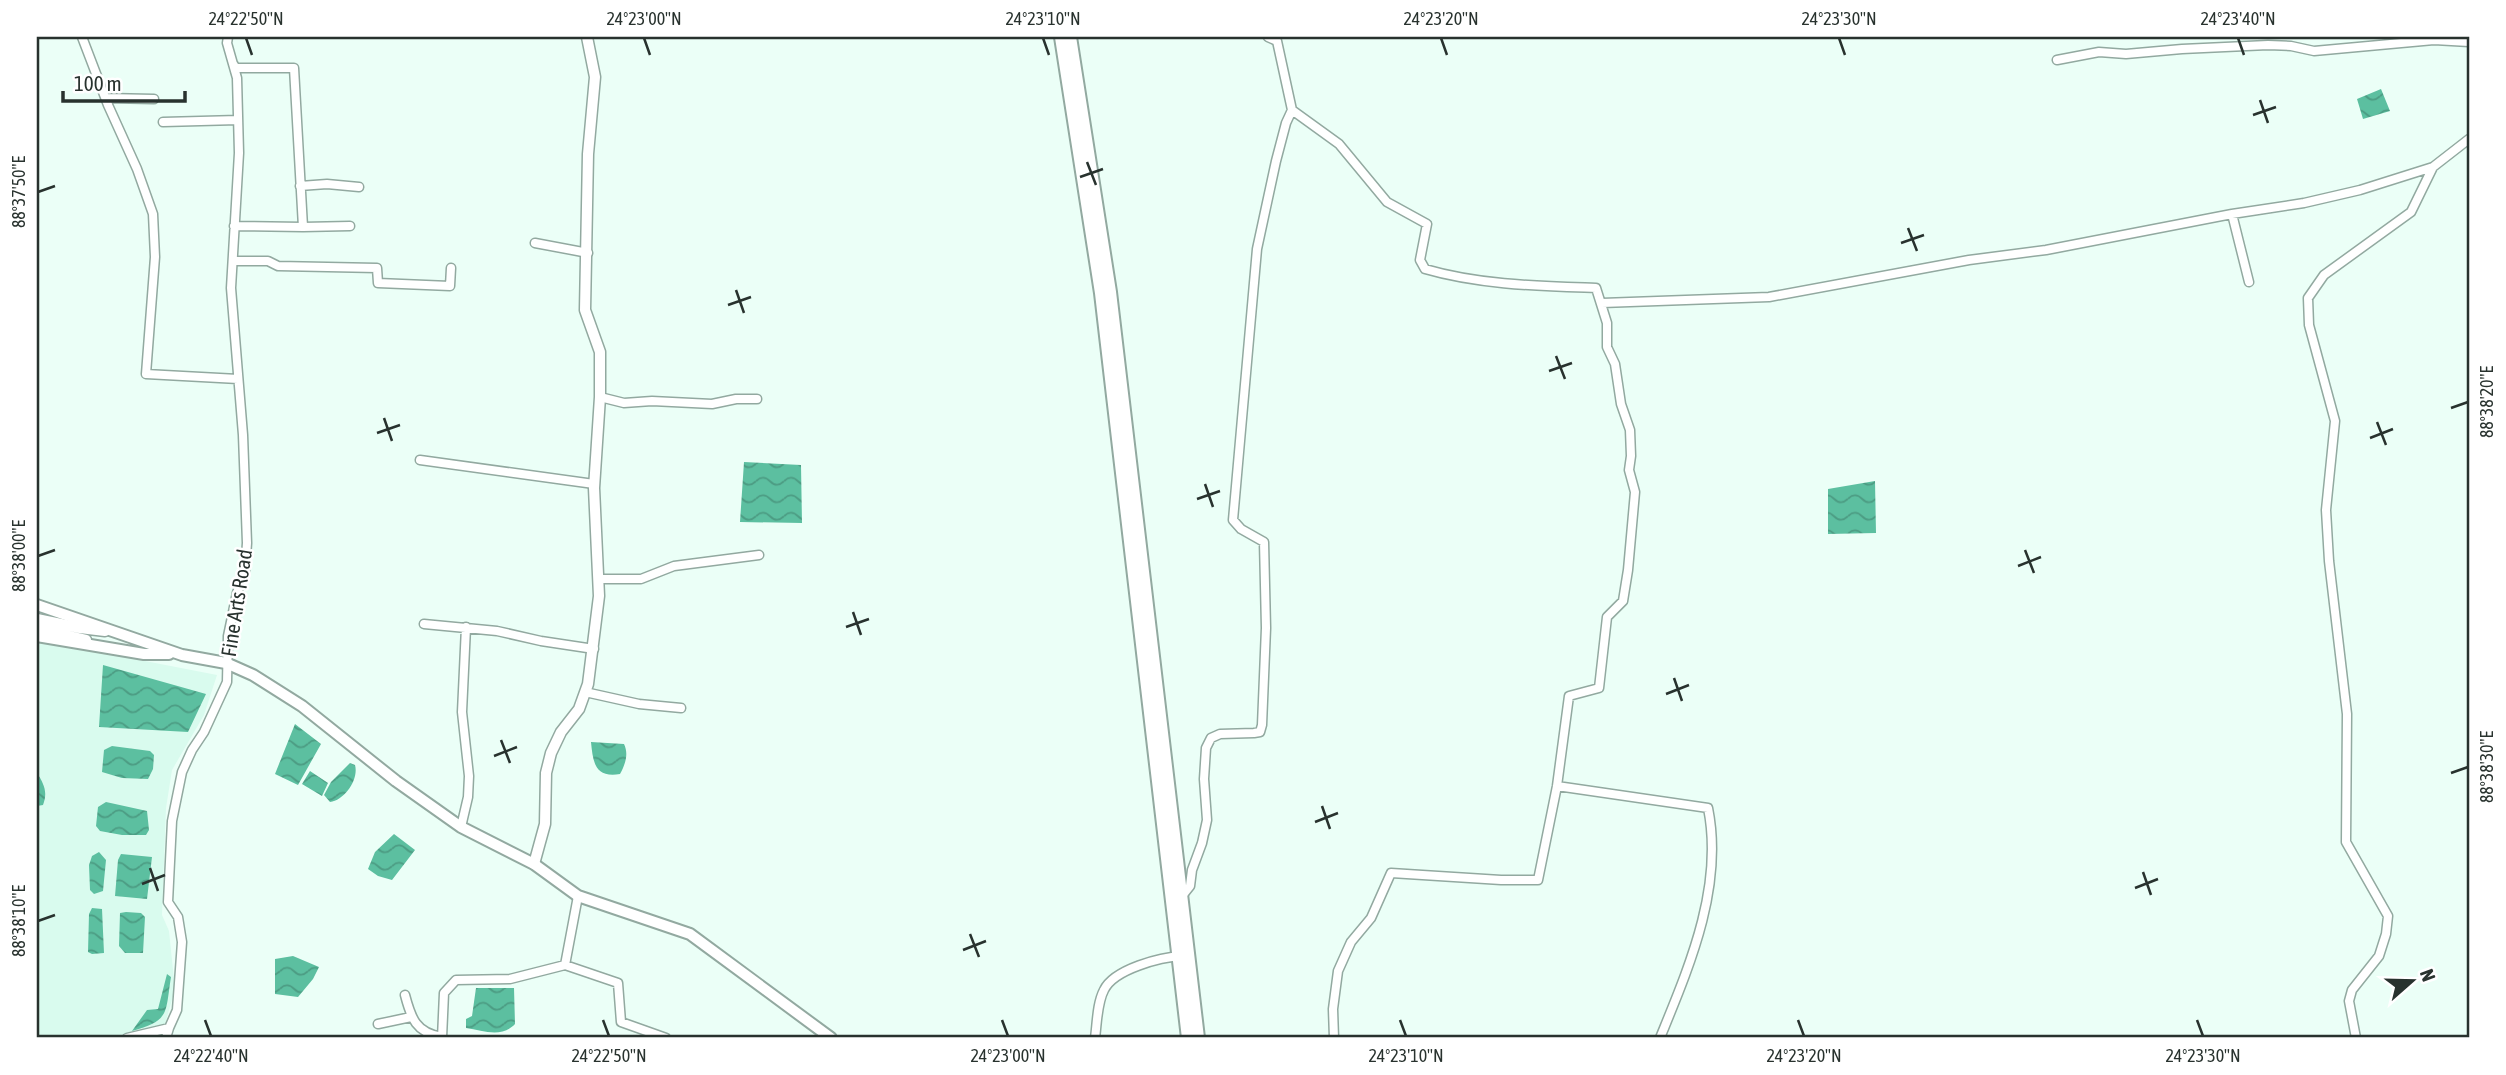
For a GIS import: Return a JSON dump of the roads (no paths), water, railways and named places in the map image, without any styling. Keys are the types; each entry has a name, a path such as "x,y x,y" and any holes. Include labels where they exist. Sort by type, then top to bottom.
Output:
{"main road":[{"path":"1061,37 1102,306 1183,956 1198,1038"},
{"path":"1070,37 1110,292 1182,896 1188,1038"},
{"path":"37,605 182,654 226,663 253,675 302,706 396,781 461,827 534,864 578,896 690,934 831,1038"},
{"path":"37,636 144,654 182,654"}],"street":[{"path":"82,37 153,214 155,257 146,374 238,379"},
{"name":"Fine Arts Road","path":"166,1038 177,1010 182,942 178,917 169,902 172,821 182,772 227,682 228,636 245,571 247,542 231,288 239,153 237,78 229,37"},
{"path":"534,864 545,824 546,773 551,753 561,732 579,709 585,692 594,649 599,596 594,484 600,352 585,310 589,154 595,77 587,37"},
{"path":"1182,896 1191,886 1192,870 1207,820 1204,779 1206,748 1211,738 1220,734 1259,732 1262,725 1266,628 1264,542 1241,530 1233,520 1258,248 1282,135 1292,110 1278,41 1268,37"},
{"path":"2057,60 2099,52 2126,54 2268,46 2291,46 2315,51 2434,40 2469,42"},
{"path":"234,68 294,68 303,228"},
{"path":"106,98 154,99"},
{"path":"1292,110 1339,144 1387,202 1427,223 1420,260 1425,269 1451,277 1520,285 1596,288 1607,323 1607,347 1615,364 1621,404 1630,430 1629,470 1635,492 1623,601 1606,617 1598,688 1569,696 1558,786 1538,880 1391,873 1371,918 1351,942 1338,971 1333,1009 1334,1038"},
{"path":"163,122 238,120"},
{"path":"1602,303 1698,302 1769,297 1969,260 2046,250 2348,193 2433,167 2469,139"},
{"path":"2356,1038 2349,1001 2352,990 2379,956 2388,916 2346,842 2347,714 2330,575 2326,510 2335,421 2309,325 2308,298 2324,275 2411,212 2433,167"},
{"path":"300,186 327,184 359,187"},
{"path":"2232,214 2249,282"},
{"path":"234,226 350,226"},
{"path":"535,243 588,253"},
{"path":"233,261 268,261 278,266 377,268 378,283 450,286 451,268"},
{"path":"600,397 624,403 652,401 712,404 736,399 757,399"},
{"path":"420,460 594,484"},
{"path":"598,579 641,579 674,566 759,555"},
{"path":"37,619 78,633 107,647"},
{"path":"425,624 497,631 541,642 594,649"},
{"path":"461,827 470,776 462,712 466,627"},
{"path":"37,629 78,633 112,632"},
{"path":"585,692 639,704 681,708"},
{"path":"1558,786 1708,808 1711,824 1710,878 1702,926 1660,1038"},
{"path":"565,965 578,896"},
{"path":"1095,1038 1104,989 1117,976 1152,961 1183,956"},
{"path":"405,995 411,1017 419,1029 442,1038 444,993 456,980 510,979 565,965 618,983 621,1022 666,1038"},
{"path":"378,1024 411,1017"},
{"path":"127,1038 169,1028"}],"water":[{"path":"2381,89 2390,111 2363,119 2357,99"},
{"path":"744,462 801,465 802,523 740,522"},
{"path":"1875,481 1876,533 1828,534 1828,489"},
{"path":"103,665 206,694 188,732 99,727"},
{"path":"295,724 321,744 298,785 275,774"},
{"path":"591,742 624,744 626,759 620,774 605,774 600,771 594,762"},
{"path":"112,746 150,751 154,755 153,769 148,779 122,778 102,772 104,750"},
{"path":"350,763 355,765 356,771 350,788 341,797 330,802 324,795 331,782"},
{"path":"310,771 328,783 322,796 302,784"},
{"path":"37,773 45,796 43,805 37,806"},
{"path":"106,802 147,811 149,830 146,835 100,831 96,826 98,807"},
{"path":"394,834 415,850 392,880 378,876 368,869 375,852"},
{"path":"99,852 106,860 103,891 94,894 90,890 89,865 92,856"},
{"path":"121,854 152,857 147,899 115,896 118,860"},
{"path":"92,908 102,909 104,953 88,952 89,914"},
{"path":"120,913 141,913 145,917 143,953 125,953 119,946"},
{"path":"293,956 319,967 298,997 275,994 275,959"},
{"path":"167,974 171,977 164,1014 153,1023 132,1031 147,1010 158,1009"},
{"path":"476,988 514,988 515,1024 499,1032 466,1028 466,1019 472,1016"}]}
